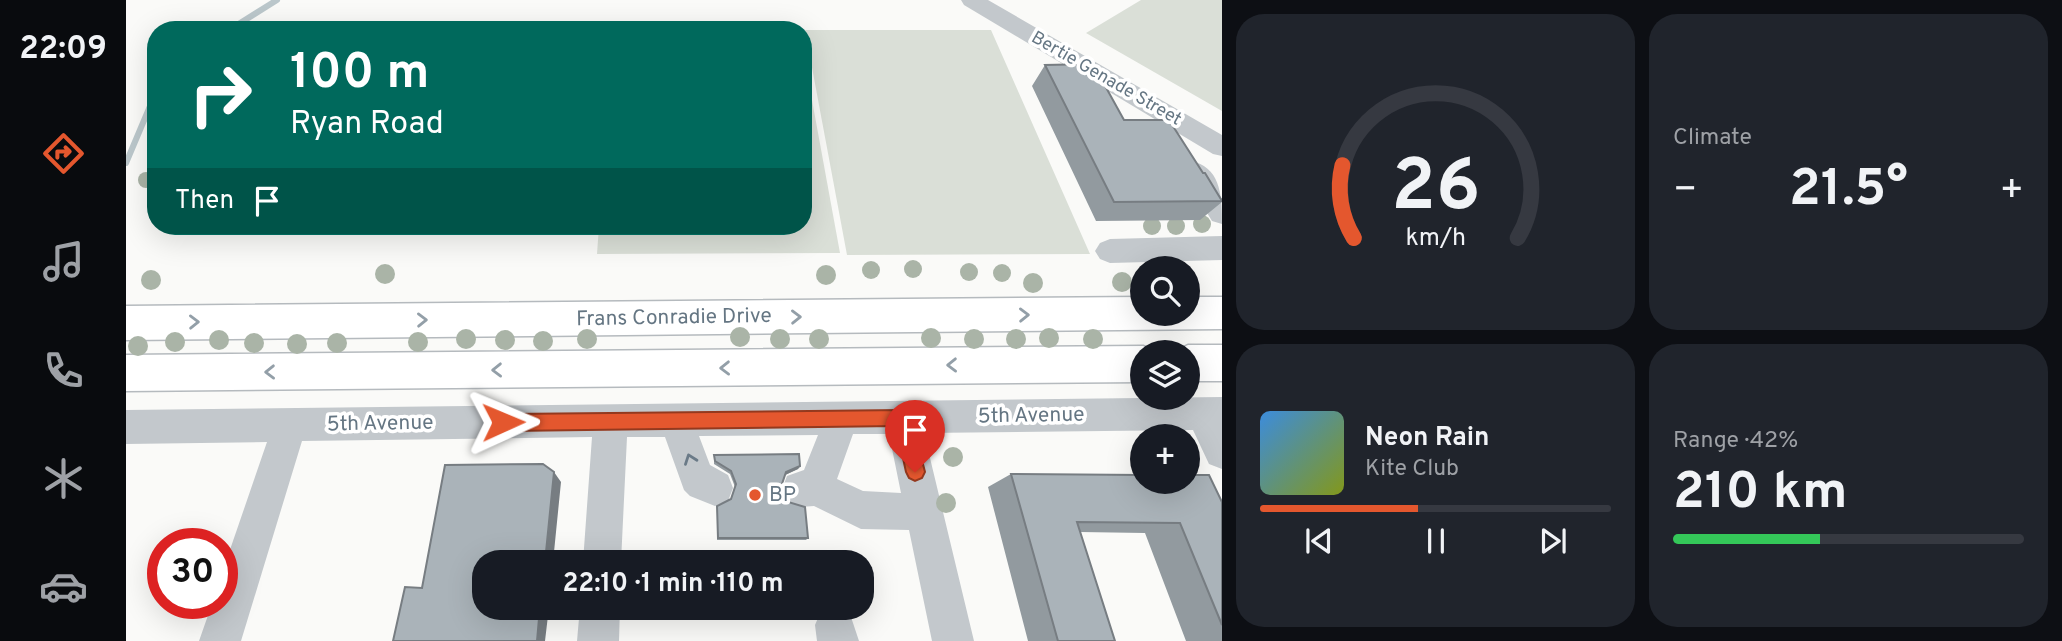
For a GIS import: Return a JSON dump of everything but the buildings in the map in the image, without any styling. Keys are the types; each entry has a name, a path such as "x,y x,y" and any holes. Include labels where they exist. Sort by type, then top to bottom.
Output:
{"main road":[{"name":"Frans Conradie Drive","path":"126,323 1222,313"},
{"path":"1200,363 1222,363"},
{"path":"126,373 1130,364"}],"street":[{"name":"Bertie Genade Street","path":"984,4 1222,147"},
{"path":"1185,125 1178,134 1179,144 1222,213"},
{"path":"1110,251 1222,248"},
{"path":"1213,413 1222,452"},
{"name":"5th Avenue","path":"126,427 1213,413"},
{"path":"841,418 808,489 861,510 925,512"},
{"path":"903,418 953,641"},
{"path":"676,420 696,477 703,484 715,488"},
{"path":"603,550 610,421"},
{"path":"220,641 290,425"},
{"path":"598,641 599,620"}],"shaded area":[{"path":"1141,0 1222,0 1222,111 1086,33"},
{"path":"812,30 991,30 1090,254 847,255 812,68"},
{"path":"812,100 840,253 597,254 598,235 812,235"}],"waterway":[{"path":"243,21 277,0"},
{"path":"126,163 147,113"}],"place":[{"name":"BP","path":"755,495"}],"route":[{"path":"503,422 903,418 915,472"}]}
